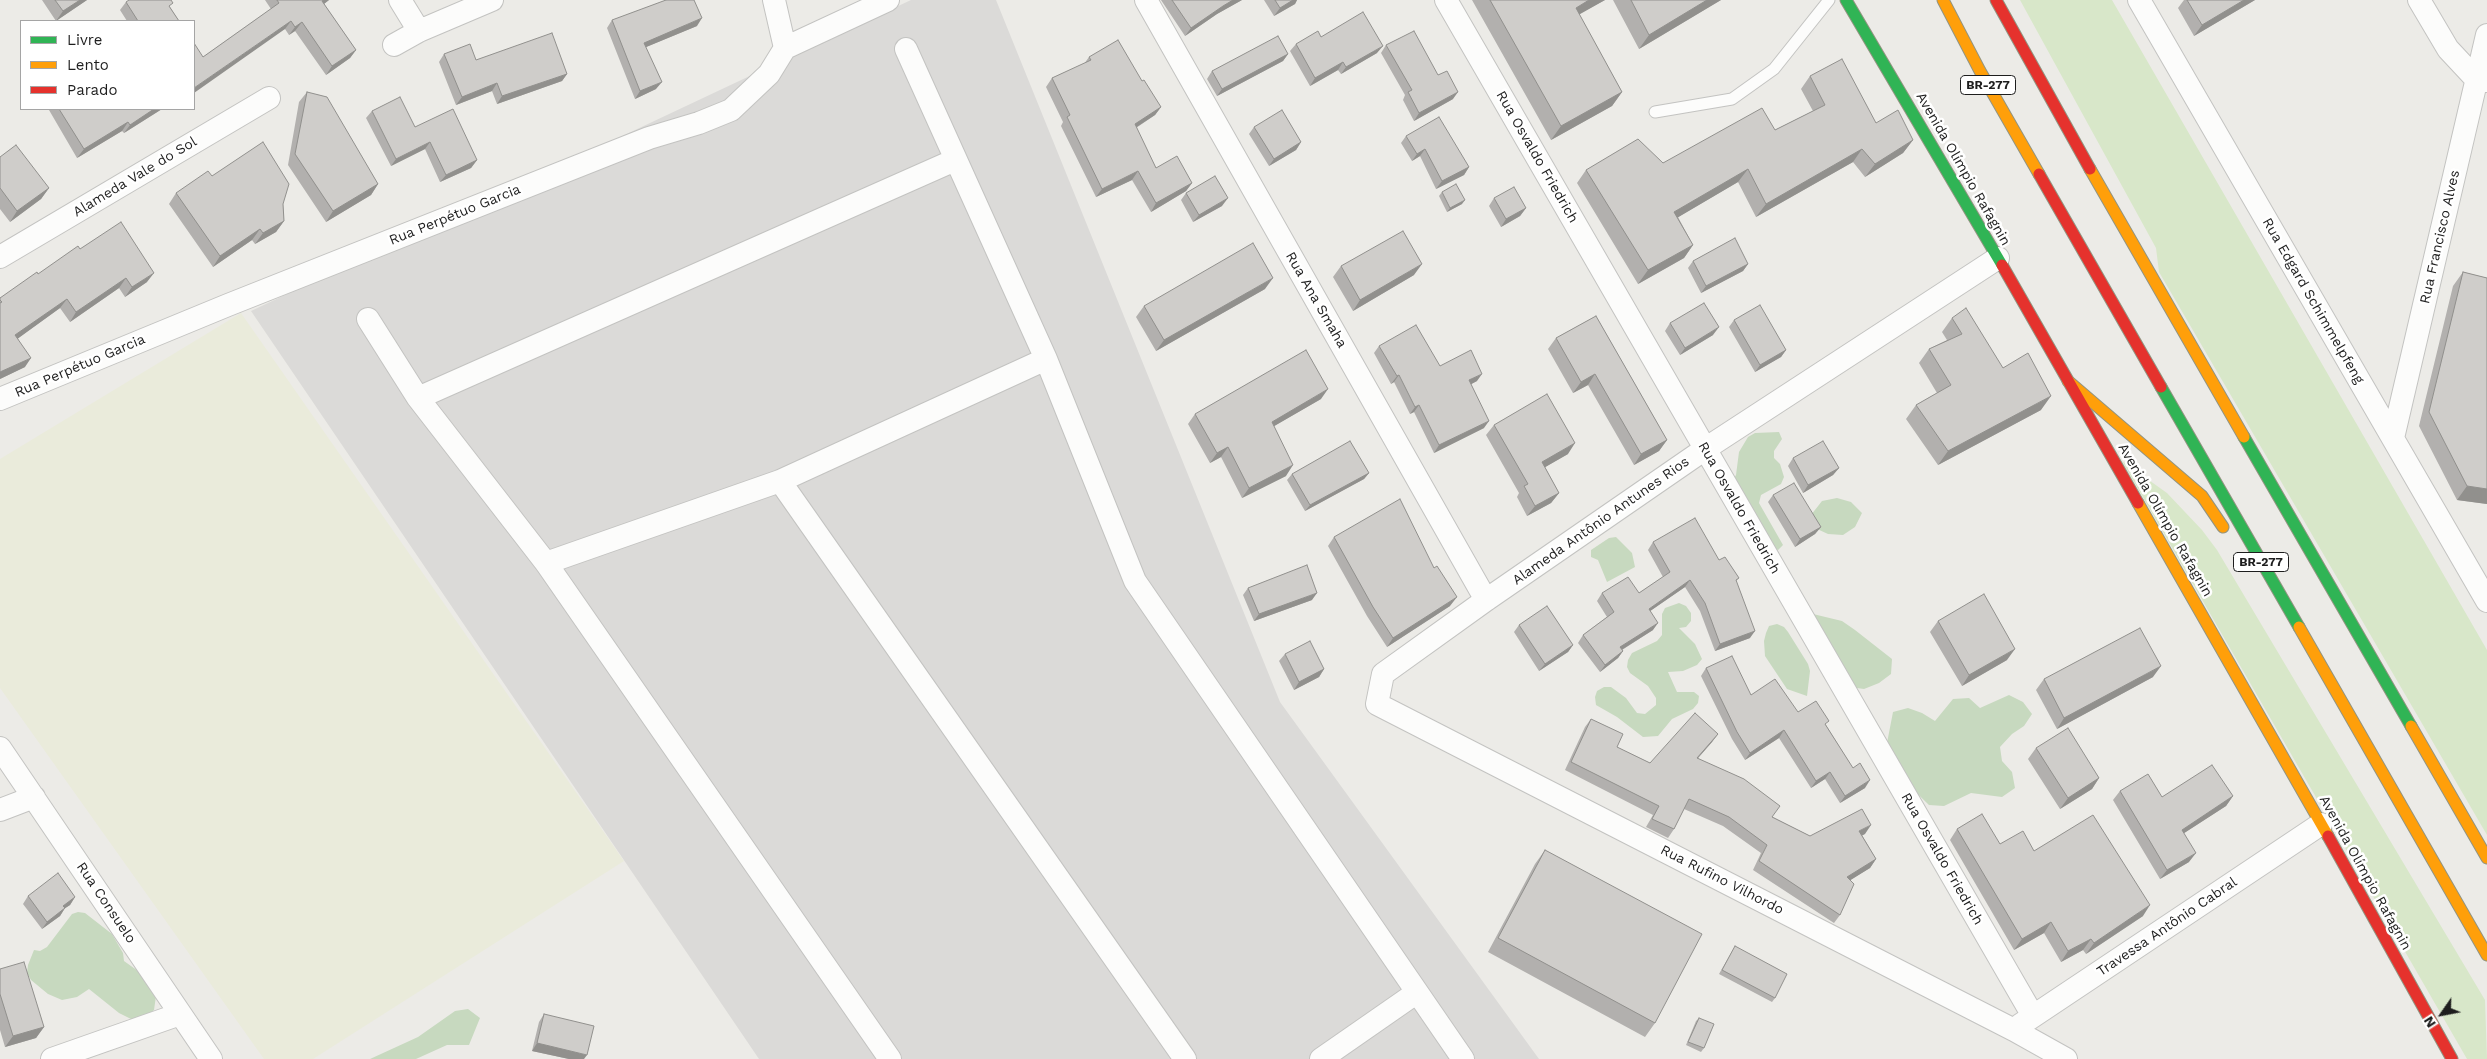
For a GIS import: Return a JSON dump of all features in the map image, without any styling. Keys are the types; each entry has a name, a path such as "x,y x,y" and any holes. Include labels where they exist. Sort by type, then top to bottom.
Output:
{"main road":[{"name":"Avenida Olímpio Rafagnin","path":"1846,0 1998,258 2321,824 2452,1059"},
{"name":"BR-277","path":"1943,0 1980,71 2487,955"},
{"name":"BR-277","path":"1996,0 2075,143 2487,858"},
{"path":"2001,0 2011,26"},
{"path":"1941,21 1980,71"},
{"path":"2068,381 2202,496 2230,537"},
{"path":"2257,578 2345,708"}],"street":[{"path":"400,0 419,31"},
{"path":"394,45 419,31 492,0"},
{"path":"774,0 785,48 888,0"},
{"name":"Rua Ana Smaha","path":"1146,0 1486,600"},
{"name":"Rua Osvaldo Friedrich","path":"1446,0 2033,1016"},
{"name":"Rua Edgard Schimmelpfeng","path":"2139,0 2487,601"},
{"path":"2420,0 2448,49 2482,80"},
{"name":"Rua Francisco Alves","path":"2393,438 2482,80 2487,35"},
{"name":"Rua Perpétuo Garcia","path":"0,399 228,304 622,149 731,110 769,74 785,48"},
{"path":"906,49 1046,359 1136,581 1416,993 1463,1059"},
{"name":"Alameda Vale do Sol","path":"0,257 269,98"},
{"path":"418,398 955,160"},
{"name":"Alameda Antônio Antunes Rios","path":"1377,704 1383,674 1486,600 1705,449 1998,258"},
{"path":"368,319 418,398 546,563 890,1059"},
{"path":"546,563 780,480 1046,359"},
{"path":"780,480 1185,1059"},
{"name":"Rua Rufino Vilhordo","path":"1377,704 2014,1030 2066,1059"},
{"name":"Rua Consuelo","path":"0,748 211,1059"},
{"path":"0,810 34,797"},
{"name":"Travessa Antônio Cabral","path":"2014,1030 2321,824"},
{"path":"1321,1059 1416,993"},
{"path":"52,1059 180,1014"}],"lane":[{"path":"1655,112 1732,100 1774,69 1829,0"}],"shaded area":[{"path":"911,0 996,0 1280,702 1539,1059 759,1059 251,311"}],"green space":[{"path":"2020,0 2112,0 2487,650 2487,835 2159,272 2156,248"},
{"path":"241,313 624,861 313,1059 264,1059 0,688 0,459"},
{"path":"1779,432 1782,439 1774,451 1774,458 1780,464 1784,477 1781,484 1761,495 1759,503 1783,545 1778,550 1771,547 1728,488 1736,475 1739,452 1748,437 1755,433"},
{"path":"2122,461 2167,493 2202,530 2217,550 2485,1000 2487,1059 2467,1059"},
{"path":"1837,498 1851,502 1862,513 1855,527 1843,535 1828,534 1815,528 1811,515 1822,501"},
{"path":"1616,537 1632,553 1635,567 1607,582 1598,560 1591,557 1591,550 1609,538"},
{"path":"1679,603 1686,606 1691,613 1691,621 1686,627 1679,628 1695,644 1702,659 1697,665 1683,671 1668,672 1677,692 1694,692 1699,696 1698,703 1693,709 1672,719 1658,736 1643,737 1617,717 1596,705 1595,697 1597,691 1604,687 1611,687 1626,698 1637,713 1645,714 1656,705 1656,698 1648,686 1630,673 1627,667 1628,660 1632,653 1657,641 1662,635 1662,614 1665,608"},
{"path":"1813,614 1842,621 1855,630 1892,659 1891,674 1879,683 1864,689 1850,687"},
{"path":"1777,624 1784,627 1788,632 1808,664 1810,671 1807,696 1787,689 1765,656 1764,641 1766,633 1769,626"},
{"path":"2009,695 2023,702 2032,714 2024,726 2012,734 2000,747 2002,761 2012,772 2015,788 2002,797 1971,793 1944,806 1929,805 1897,774 1887,743 1893,712 1908,708 1922,713 1935,721 1953,699 1969,698 1980,708"},
{"path":"78,912 85,913 112,934 123,953 124,961 138,971 153,989 156,996 154,1010 147,1016 133,1020 119,1013 89,989 77,997 62,1000 48,994 31,980 27,973 34,950 40,951 47,947 72,914"},
{"path":"468,1009 480,1018 469,1045 447,1045 416,1059 370,1059 418,1037 455,1011"}],"building":[{"path":"55,0 80,0 63,11"},
{"path":"129,0 171,0 173,3 169,6 178,20 137,20 126,2"},
{"path":"277,0 324,0 322,1 356,50 332,66 302,22 295,27 291,21 195,87 195,45 203,57 279,3"},
{"path":"666,0 694,0 702,18 644,43 662,82 640,91 612,20"},
{"path":"1172,0 1233,0 1191,28"},
{"path":"1275,0 1293,0 1280,8"},
{"path":"1490,0 1589,0 1576,8 1622,92 1561,126"},
{"path":"1631,0 1707,0 1649,35"},
{"path":"2187,0 2244,0 2202,25"},
{"path":"1363,12 1383,46 1346,67 1343,62 1315,78 1296,44 1318,31 1321,37"},
{"path":"1414,31 1438,75 1447,71 1458,92 1419,113 1408,92 1412,90 1386,45"},
{"path":"552,33 567,74 502,96 497,83 462,97 444,54 470,44 476,60"},
{"path":"1278,36 1288,54 1222,89 1212,71"},
{"path":"1118,40 1142,81 1144,80 1161,107 1135,124 1156,168 1177,156 1192,183 1156,203 1138,171 1102,189 1067,117 1070,115 1052,78 1091,60 1089,57"},
{"path":"1842,59 1876,123 1898,110 1913,140 1875,164 1862,149 1766,204 1748,169 1674,212 1693,245 1648,270 1586,170 1638,139 1663,163 1762,108 1775,130 1825,105 1810,76"},
{"path":"307,92 327,97 378,184 333,211 295,154"},
{"path":"400,97 415,127 453,109 477,160 446,175 430,142 396,159 372,111"},
{"path":"60,110 152,110 130,125 128,122 84,149"},
{"path":"1282,110 1301,142 1274,159 1254,127"},
{"path":"1439,117 1469,167 1442,181 1425,149 1417,154 1406,136"},
{"path":"263,142 289,184 283,204 284,221 263,233 260,229 220,256 176,193 208,171 212,176"},
{"path":"16,145 49,188 17,211 0,188 0,157"},
{"path":"1215,176 1228,198 1199,215 1186,193"},
{"path":"1456,184 1465,200 1450,208 1442,192"},
{"path":"1514,187 1526,208 1506,219 1494,198"},
{"path":"121,222 154,273 132,287 126,278 76,312 67,299 15,335 31,358 0,372 0,303 2,302 0,298 78,246 80,249"},
{"path":"1403,231 1422,264 1360,300 1341,266"},
{"path":"1735,238 1748,264 1706,286 1693,261"},
{"path":"1253,243 1273,278 1164,340 1144,306"},
{"path":"2463,272 2487,278 2487,489 2467,486 2429,412"},
{"path":"1704,303 1719,327 1685,348 1670,323"},
{"path":"1760,305 1786,350 1760,365 1734,320"},
{"path":"1966,308 2003,368 2028,353 2051,396 1948,451 1916,405 1951,385 1929,349 1962,334 1952,318"},
{"path":"1596,316 1667,440 1641,454 1595,374 1581,382 1556,338"},
{"path":"1416,325 1440,366 1471,350 1482,374 1469,380 1489,421 1439,445 1419,405 1415,407 1399,375 1397,376 1379,346"},
{"path":"1306,350 1328,389 1272,422 1293,465 1249,488 1228,447 1217,453 1195,414"},
{"path":"1547,394 1575,443 1542,462 1559,493 1535,506 1524,486 1528,484 1494,425"},
{"path":"1350,441 1369,473 1310,505 1292,474"},
{"path":"1823,441 1839,468 1808,485 1793,458"},
{"path":"1794,483 1821,527 1800,539 1773,495"},
{"path":"1400,499 1434,568 1437,566 1457,597 1393,638 1373,607 1334,537"},
{"path":"1695,518 1719,560 1725,557 1739,578 1736,580 1755,631 1720,644 1705,603 1690,580 1649,609 1658,623 1620,647 1623,651 1605,665 1583,635 1614,612 1602,593 1628,577 1639,593 1670,572 1653,542"},
{"path":"1307,565 1317,593 1259,614 1248,588"},
{"path":"1984,594 2015,649 1969,675 1938,621"},
{"path":"1547,606 1573,645 1545,664 1519,625"},
{"path":"2140,628 2161,666 2064,718 2044,679"},
{"path":"1310,641 1324,669 1299,682 1285,654"},
{"path":"1732,656 1751,695 1775,679 1798,712 1816,701 1829,721 1825,724 1853,768 1860,763 1870,780 1845,796 1830,772 1816,781 1784,730 1750,753 1737,732 1706,668"},
{"path":"1695,713 1718,734 1697,758 1744,779 1780,806 1772,817 1810,836 1862,809 1871,825 1859,831 1876,859 1847,877 1854,884 1840,915 1759,861 1767,845 1729,817 1689,799 1674,829 1652,819 1659,806 1571,762 1591,719 1623,734 1617,747 1650,763"},
{"path":"2068,728 2099,778 2068,798 2036,748"},
{"path":"2212,765 2233,796 2182,830 2196,853 2167,870 2120,791 2148,774 2162,797"},
{"path":"1982,814 2000,844 2023,831 2034,851 2093,815 2150,905 2094,943 2091,939 2068,951 2051,922 2022,939 1957,829"},
{"path":"1545,850 1702,934 1655,1023 1498,938"},
{"path":"58,873 75,897 63,906 65,908 47,922 28,896"},
{"path":"1735,946 1787,974 1775,998 1722,970"},
{"path":"24,962 44,1027 13,1036 0,994 0,969"},
{"path":"544,1014 594,1026 587,1055 537,1043"},
{"path":"1699,1018 1714,1024 1704,1048 1688,1042"}],"traffic: fast":[{"path":"1846,0 2002,265"},
{"path":"2161,387 2299,627"},
{"path":"2244,437 2411,726"}],"traffic: slow":[{"path":"1943,0 1980,71 2039,174"},
{"path":"2090,169 2244,437"},
{"path":"2068,381 2202,496 2223,527"},
{"path":"2138,503 2328,836"},
{"path":"2299,627 2487,955"},
{"path":"2411,726 2487,858"}],"traffic: jam":[{"path":"1996,0 2090,169"},
{"path":"2039,174 2161,387"},
{"path":"2002,265 2138,503"},
{"path":"2328,836 2452,1059"}]}
